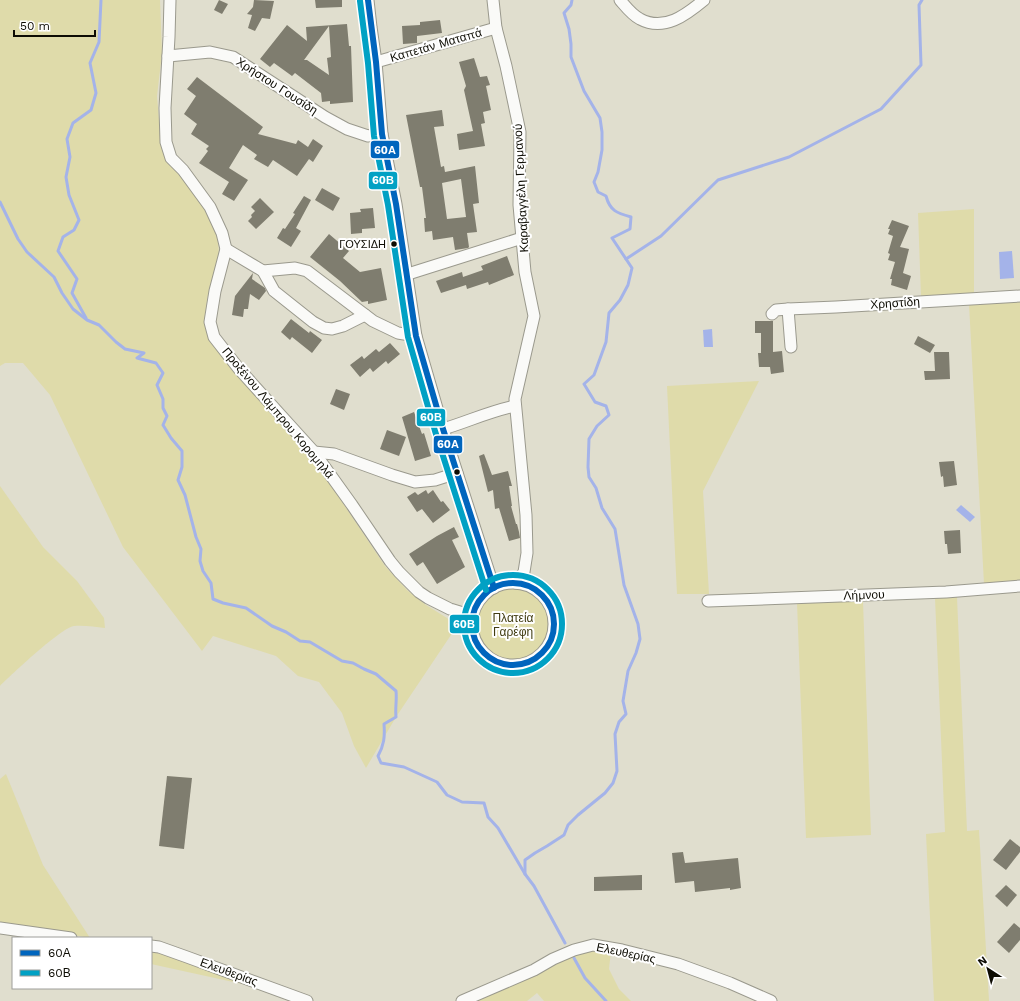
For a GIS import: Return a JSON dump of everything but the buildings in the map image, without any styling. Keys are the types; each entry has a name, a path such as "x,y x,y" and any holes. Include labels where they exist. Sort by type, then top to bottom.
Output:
{"street":[{"path":"170,0 165,108 166,142 171,158 183,170 210,207 222,233 226,249 263,271 274,291 313,322 324,328 332,329 343,326 365,315"},
{"path":"368,0 376,62 382,134 408,274 416,336 443,429 494,588"},
{"name":"Καραβαγγέλη Γερμανού","path":"493,0 496,28 520,132 519,205 525,272 534,316 515,394 525,508 527,553 524,572 516,583"},
{"path":"620,0 630,12 639,19 652,24 670,22 687,14 704,0"},
{"name":"Καπετάν Ματαπά","path":"376,62 496,28"},
{"name":"Χρήστου Γουσίδη","path":"168,56 210,52 234,57 325,117 347,129 368,136 382,134"},
{"path":"408,274 522,238"},
{"name":"Προξένου Λάμπρου Κορομηλά","path":"226,249 215,291 210,322 214,337 238,369 314,452 390,561 406,580 419,592 437,603 450,609 473,616"},
{"path":"263,271 295,268 307,271 379,324 398,334 416,336"},
{"name":"Χρηστίδη","path":"772,314 776,310 788,309 1020,296"},
{"path":"788,309 791,347"},
{"path":"443,429 504,408 515,406"},
{"path":"314,452 334,454 415,482 435,480 457,473"},
{"path":"516,583 526,585 542,596 552,612 554,622 553,632 545,650 529,661 510,665 492,659 486,655 477,644 472,630 473,616 480,600 484,595 494,588 502,585 516,583"},
{"name":"Λήμνου","path":"708,601 946,592 1020,586"},
{"path":"0,928 64,937"},
{"name":"Ελευθερίας","path":"462,1001 534,970 553,958 593,945 622,950 678,964 730,983 770,1001"},
{"name":"Ελευθερίας","path":"152,946 188,957 307,1001"}],"green space":[{"path":"0,0 160,0 162,53 157,96 160,132 164,151 211,214 218,238 219,256 207,299 206,314 233,369 249,389 302,447 322,472 385,566 407,590 457,626 396,717 366,768 354,746 342,713 319,682 298,676 276,656 213,636 202,651 123,547 50,395 23,363 5,363 0,366"},
{"path":"974,209 974,294 921,297 918,213"},
{"path":"1020,301 1020,581 984,584 969,304"},
{"path":"759,381 703,491 709,594 677,594 667,386"},
{"path":"0,486 43,547 77,581 104,618 105,628 74,626 68,628 37,652 0,686"},
{"name":"Πλατεία Γαρέφη","path":"513,589 533,595 543,605 549,625 543,645 533,655 513,661 493,655 483,645 477,625 483,605 493,595"},
{"path":"957,597 967,831 979,830 989,1001 934,1001 926,834 945,832 935,598"},
{"path":"863,601 871,835 806,838 797,603"},
{"path":"6,774 43,865 89,937 0,923 0,779"},
{"path":"588,948 611,951 609,969 619,989 631,1001 544,1001 537,993 527,1001 473,1001 520,982"},
{"path":"152,952 172,956 261,988 152,964"}],"water":[{"path":"1012,251 1014,278 1000,279 999,252"},
{"path":"712,329 713,347 704,347 703,330"},
{"path":"961,505 975,517 970,522 956,510"}],"waterway":[{"path":"86,318 72,293 77,279 58,251 63,237 74,230 79,220 69,195 66,177 70,157 67,139 73,123 91,110 96,93 90,63 99,42 101,0"},
{"path":"525,874 525,860 564,835 568,825 605,793 613,783 617,771 615,734 619,722 626,714 623,701 628,671 640,639 638,624 624,585 615,529 602,508 596,488 589,477 589,439 597,426 609,415 606,406 595,402 584,384 594,375 606,342 609,313 620,300 628,285 632,268 612,238 630,229 631,217 615,211 610,205 606,196 598,192 594,182 598,172 602,150 602,132 600,118 584,91 571,57 569,29 564,13 571,5 572,0"},
{"path":"626,259 661,236 718,180 789,157 881,109 921,65 919,5 922,0"},
{"path":"0,202 18,239 27,252 54,277 62,293 73,309 87,320 99,325 125,349 144,353 137,358 156,363 163,373 157,385 163,399 163,408 167,416 163,425 171,438 182,451 182,467 178,480 185,495 196,537 201,549 200,561 203,571 211,583 213,599 223,603 246,608 272,626 286,632 300,641 310,642 342,661 353,663 376,674 396,691 396,717 384,724 384,741 378,756 381,763 404,767 437,782 447,795 462,802 484,803 488,817 498,828 525,874 534,886 565,943"},
{"path":"574,958 585,978 606,1001"}],"transit line":[{"name":"60Α","path":"368,0 376,62 382,134 396,204 416,336 443,429 494,588"},
{"name":"60Β","path":"360,1 368,63 374,136 388,205 408,337 435,431 486,590"},
{"name":"60Β","path":"513,575 532,579 547,590 558,605 562,624 558,643 547,658 532,669 513,673 494,669 479,658 468,643 464,624 468,605 479,590 494,579 513,575"},
{"name":"60Α","path":"513,583 529,586 542,595 551,608 554,624 551,640 542,653 529,662 513,665 497,662 484,653 475,640 472,624 475,608 484,595 497,586 513,583"}],"place":[{"name":"ΓΟΥΣΙΔΗ","path":"394,244"}]}
